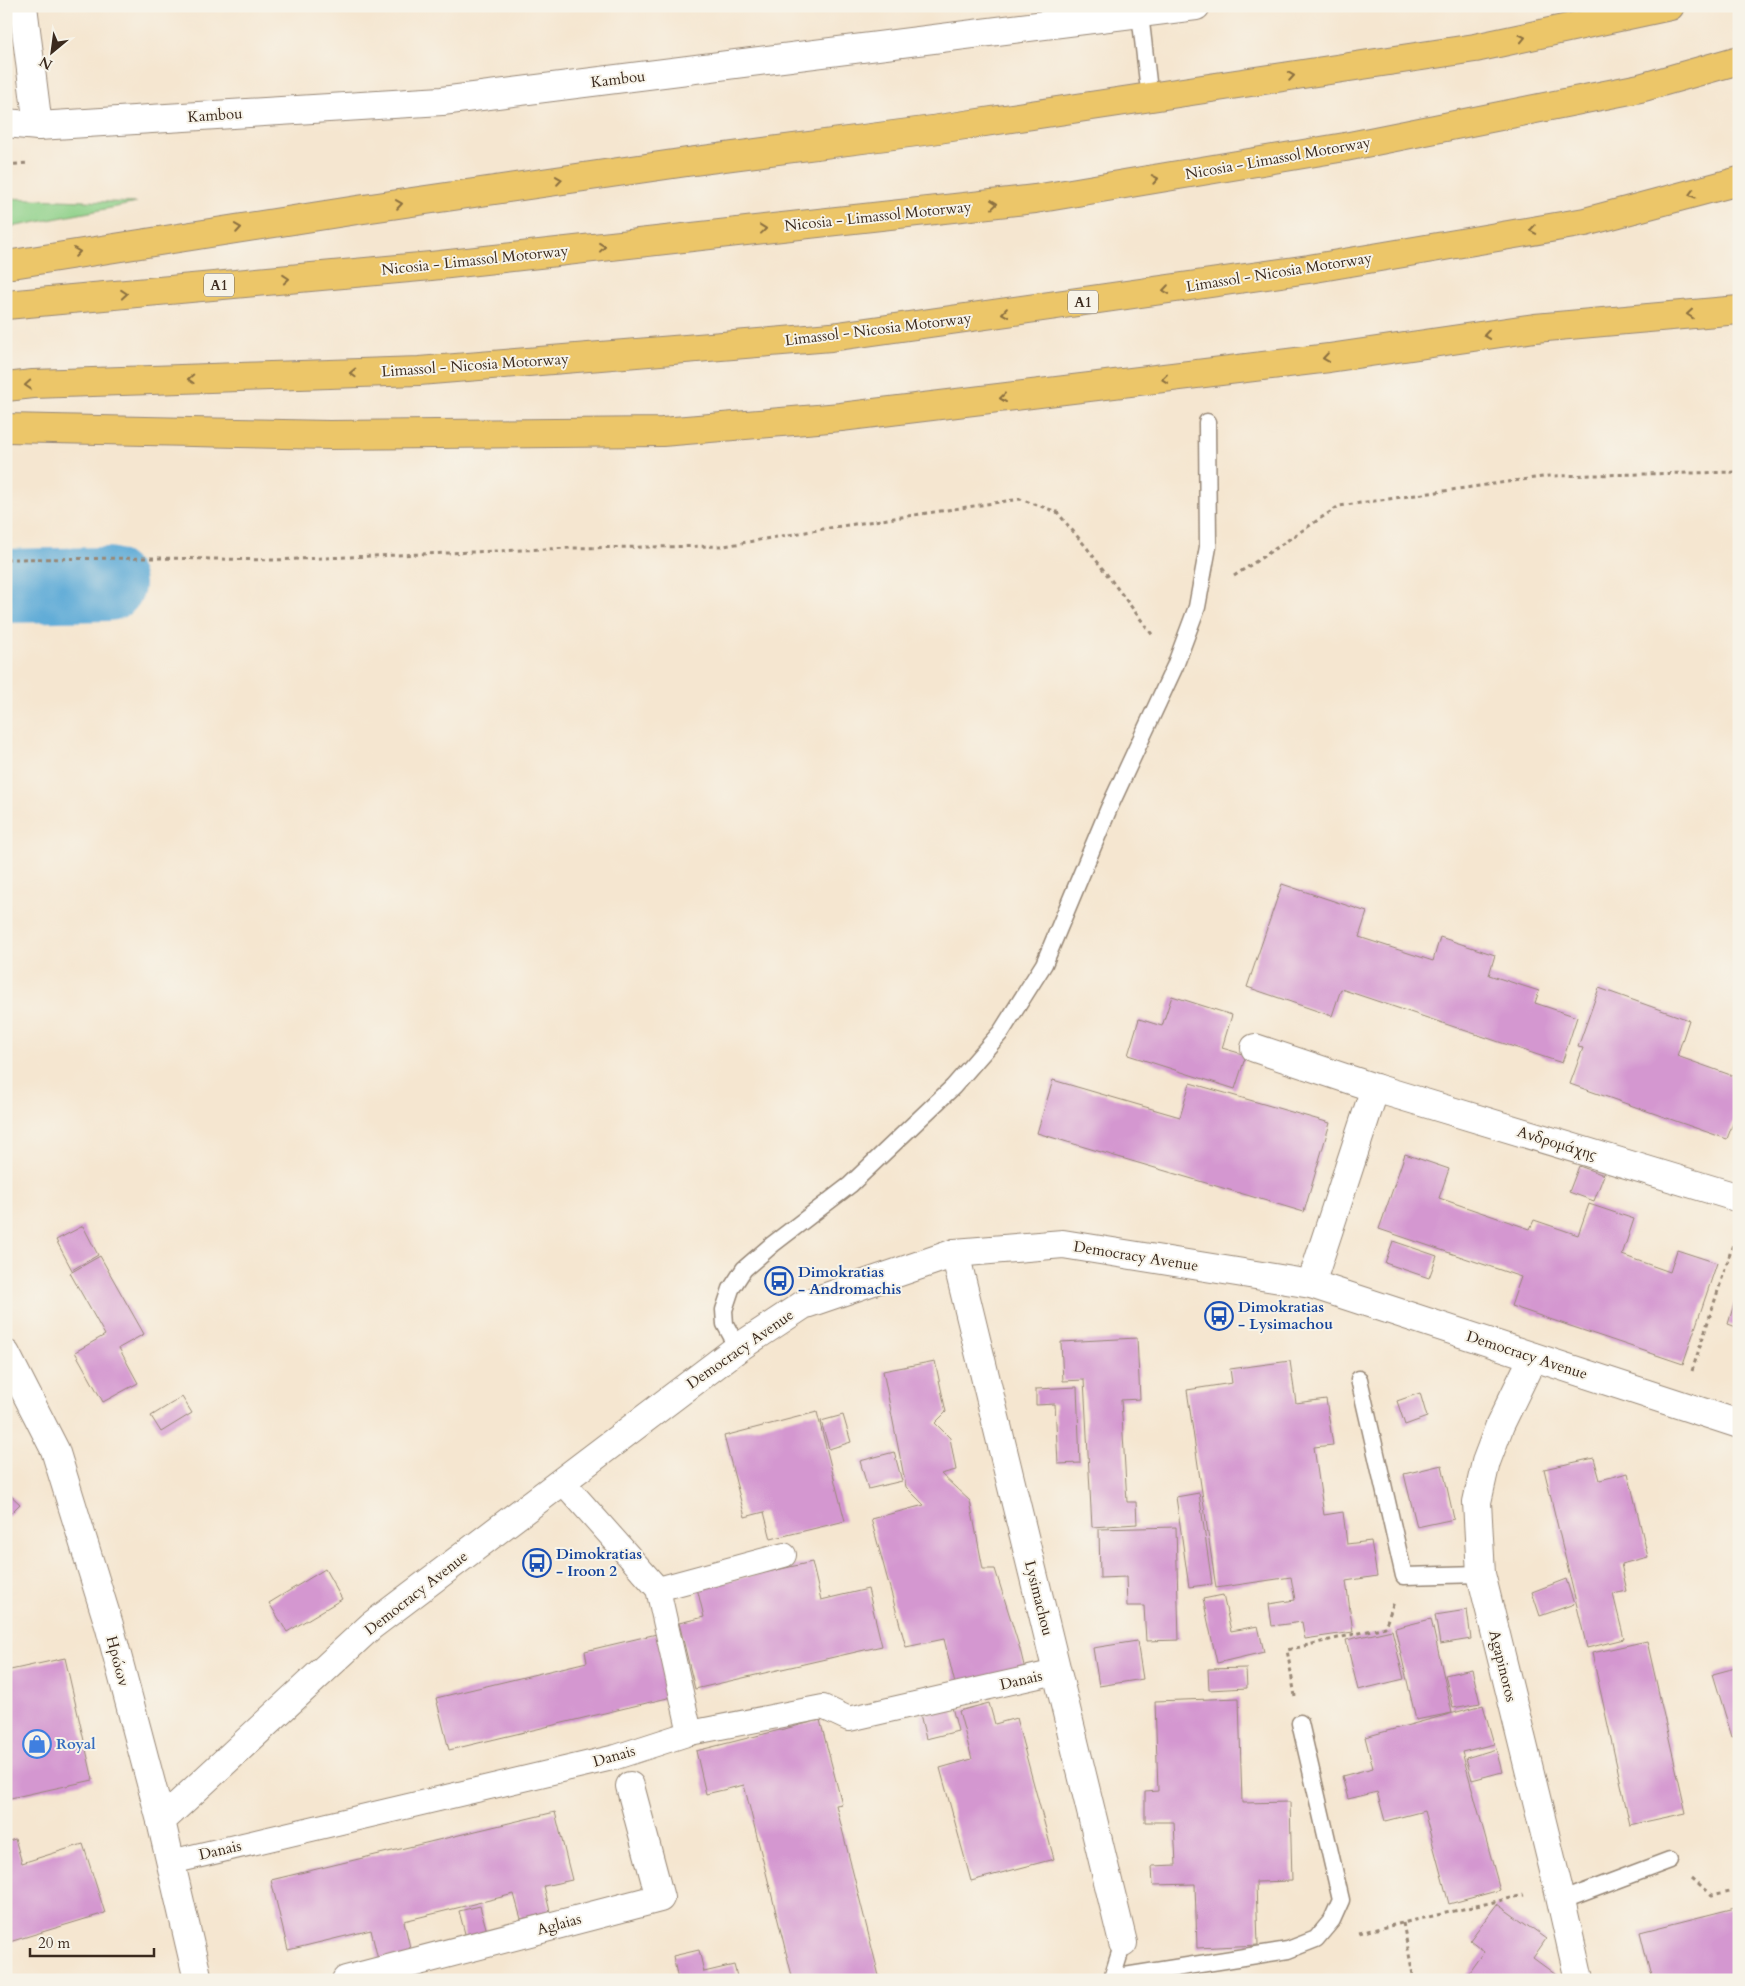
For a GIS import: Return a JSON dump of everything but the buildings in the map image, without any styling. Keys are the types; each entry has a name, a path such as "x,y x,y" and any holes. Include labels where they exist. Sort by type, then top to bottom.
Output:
{"highway":[{"path":"6,265 357,210 686,162 941,129 1465,49 1670,6"},
{"name":"Nicosia - Limassol Motorway","path":"6,305 431,266 1035,199 1345,147 1640,88 1739,60"},
{"name":"Limassol - Nicosia Motorway","path":"6,387 419,370 831,337 1309,269 1585,222 1739,181"},
{"path":"6,428 329,435 662,432 841,417 1320,359 1535,328 1739,310"}],"street":[{"path":"23,6 38,126"},
{"name":"Kambou","path":"6,123 38,126 442,101 1196,6"},
{"name":"Kambou","path":"6,135 38,126"},
{"name":"Ανδρομάχης","path":"1255,1048 1375,1088 1739,1198"},
{"path":"1312,1284 1375,1088"},
{"name":"Democracy Avenue","path":"161,1821 371,1626 738,1348 804,1305 955,1253 1062,1244 1312,1284 1739,1424"},
{"name":"Lysimachou","path":"955,1253 1122,1943"},
{"name":"Ηρώων","path":"6,1354 55,1450 109,1625 161,1821 198,1980"},
{"name":"Agapinoros","path":"1533,1356 1500,1425 1486,1462 1477,1502 1481,1574 1560,1894 1579,1980"},
{"path":"562,1481 658,1589 690,1733"},
{"path":"658,1589 784,1555"},
{"name":"Danais","path":"171,1862 616,1757 690,1733 823,1707 850,1719 1056,1672"},
{"name":"Aglaias","path":"346,1980 660,1898 630,1786"}],"lane":[{"path":"1140,14 1148,82"},
{"path":"738,1348 726,1324 724,1310 731,1289 744,1269 773,1244 850,1185 953,1087 1001,1032 1044,964 1109,808 1175,666 1197,607 1208,547 1207,422"},
{"path":"1359,1379 1404,1576 1481,1574"},
{"path":"1122,1943 1111,1979 1288,1950 1316,1939 1332,1920 1341,1900 1300,1723"},
{"path":"1560,1894 1670,1860"}],"path":[{"path":"1197,607 1233,576 1339,506 1548,476 1739,472"},
{"path":"6,559 157,558 274,560 571,548 724,546 1020,499 1057,512 1130,603 1175,666"},
{"path":"1681,1405 1733,1244"},
{"path":"1300,1723 1287,1650 1385,1627 1404,1576"},
{"path":"1670,1860 1712,1895 1739,1889"},
{"path":"1332,1920 1357,1934 1403,1923 1560,1894"},
{"path":"1403,1923 1414,1980"}],"green space":[{"path":"6,198 137,203 6,228"}],"waterway":[{"path":"6,586 108,584"}],"place":[{"name":"Dimokratias - Andromachis","path":"779,1281"},
{"name":"Dimokratias - Lysimachou","path":"1219,1316"},
{"name":"Dimokratias - Iroon 2","path":"537,1563"},
{"name":"Royal","path":"37,1744"}]}
